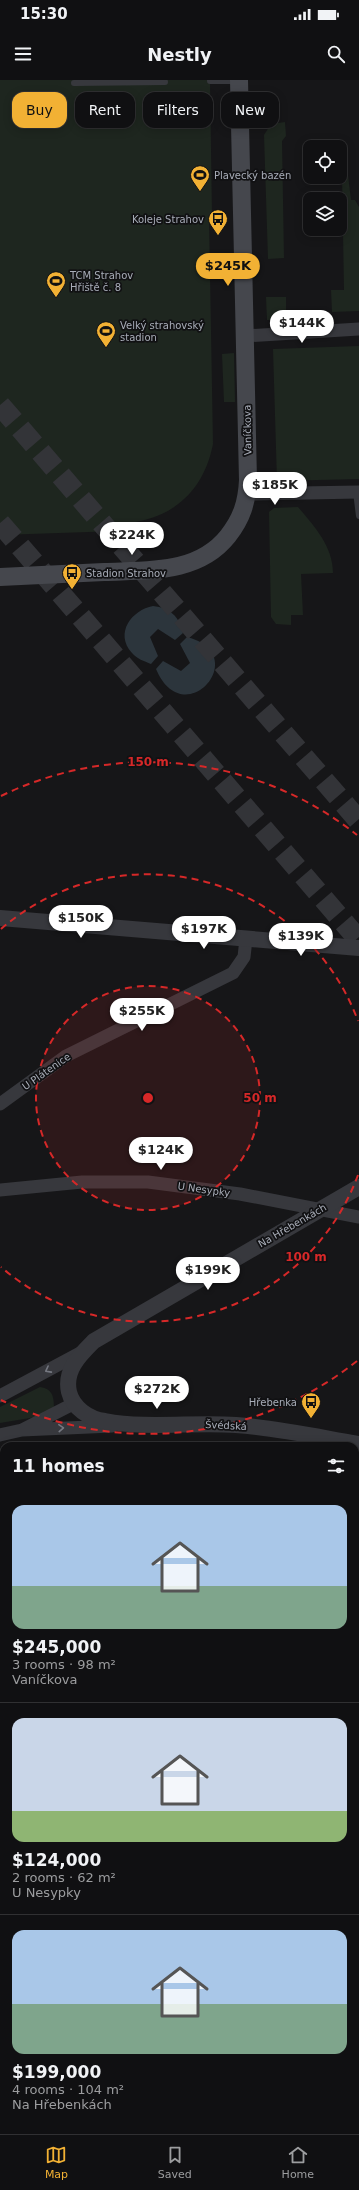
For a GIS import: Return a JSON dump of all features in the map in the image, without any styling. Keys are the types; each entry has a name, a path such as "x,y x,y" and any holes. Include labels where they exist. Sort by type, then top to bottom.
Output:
{"main road":[{"name":"Vaníčkova","path":"0,577 146,570 186,564 212,552 221,544 237,524 244,512 247,494 239,80"}],"street":[{"path":"244,336 359,329"},
{"path":"247,494 358,492"},
{"path":"0,918 359,948"},
{"name":"U Plátenice","path":"0,1104 66,1056 233,973 244,957 246,939"},
{"name":"U Nesypky","path":"0,1190 82,1182 148,1182 240,1194 359,1217"},
{"name":"Na Hřebenkách","path":"73,1404 67,1385 70,1369 82,1352 94,1341 359,1187"},
{"name":"Na Hřebenkách","path":"0,1396 82,1352"},
{"path":"22,1430 73,1404"},
{"name":"Švédská","path":"73,1404 88,1416 104,1421 141,1424 218,1424 273,1428 348,1442"},
{"path":"0,1435 22,1430 141,1424"}],"lane":[{"path":"210,81 239,80"},
{"path":"74,83 165,82"},
{"path":"358,492 359,516"}],"shaded area":[{"name":"Velký strahovský stadion","path":"0,80 210,80 210,92 143,92 143,128 211,128 212,216 209,216 213,444 209,460 194,488 184,499 173,508 159,515 128,523 127,529 118,529 118,531 0,535"},
{"path":"285,122 286,136 282,141 284,258 268,259 264,135 268,128 279,128 279,123"},
{"path":"348,175 351,200 355,200 359,207 359,311 332,312 331,290 344,290 343,236 347,236 347,192 342,192 342,184 347,184"},
{"path":"266,297 286,297 286,320 267,320"},
{"path":"359,346 359,479 277,481 273,349"},
{"path":"234,353 235,402 224,402 222,354"},
{"path":"298,507 322,537 330,554 333,573 301,574 303,615 291,615 291,625 276,624 271,617 269,512 274,508"},
{"path":"153,606 169,611 173,614 179,622 183,633 175,640 158,629 150,637 158,656 151,664 141,660 132,653 127,645 125,630 132,617 145,608"},
{"path":"187,637 206,646 214,658 214,672 207,684 196,692 182,694 168,687 156,669 163,661 181,671 190,663 180,644"},
{"path":"40,1387 48,1390 53,1397 54,1409 48,1415 0,1423 0,1407"}],"tunnel":[{"path":"0,405 359,821"},
{"path":"0,523 359,940"}],"place":[{"name":"Plavecký bazén","path":"200,192"},
{"name":"Koleje Strahov","path":"218,236"},
{"name":"TCM Strahov Hřiště č. 8","path":"56,298"},
{"name":"Velký strahovský stadion","path":"106,348"},
{"name":"Stadion Strahov","path":"72,590"},
{"name":"Hřebenka","path":"311,1419"}]}
